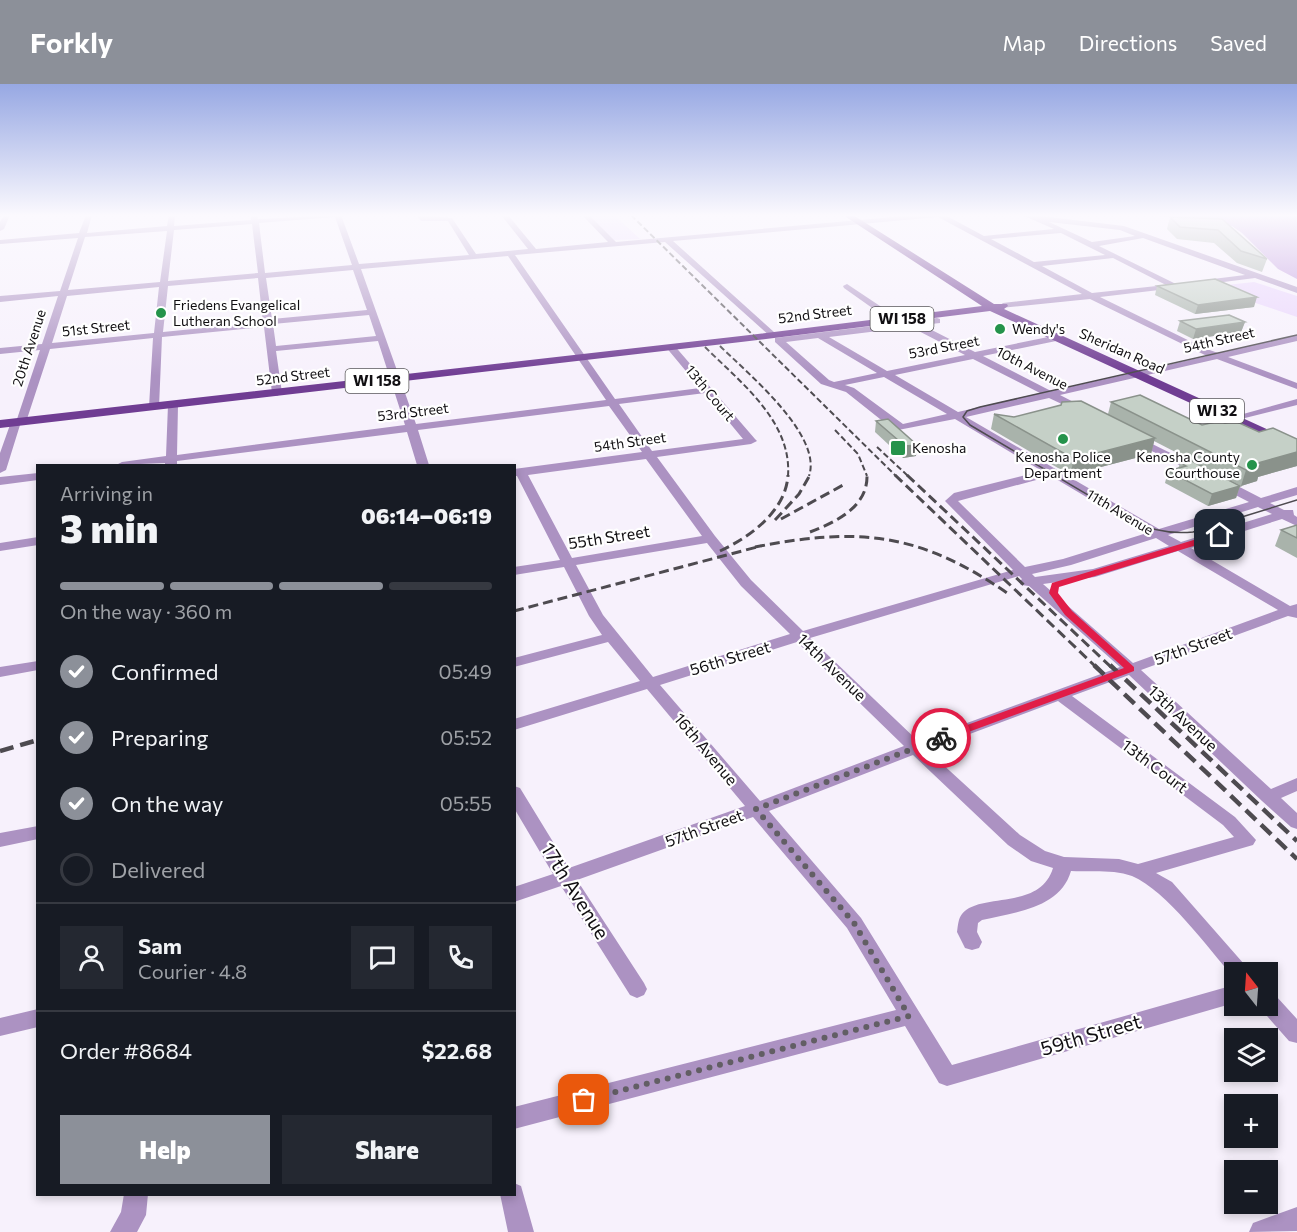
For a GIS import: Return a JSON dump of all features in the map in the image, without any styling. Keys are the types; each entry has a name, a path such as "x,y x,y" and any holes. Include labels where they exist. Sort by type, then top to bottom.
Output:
{"main road":[{"name":"Sheridan Road","path":"937,269 1002,310 1058,338 1297,442"},
{"name":"Sheridan Road","path":"1002,310 1141,373 1297,448"},
{"name":"52nd Street","path":"0,424 732,339 774,338 926,316 1002,310"},
{"path":"926,316 989,314 1002,310"}],"street":[{"name":"20th Avenue","path":"0,470 46,346 71,269"},
{"path":"154,407 165,269"},
{"path":"261,269 277,393"},
{"path":"0,299 325,269"},
{"path":"356,269 396,379 423,464"},
{"name":"14th Avenue","path":"520,269 710,539 746,583 800,636 1014,840 1038,856 1064,864 1119,866 1138,871 1165,887 1232,962"},
{"path":"698,269 825,382 837,384"},
{"path":"1039,269 1216,356 1297,386"},
{"path":"1140,269 1175,286"},
{"path":"1238,269 1297,290"},
{"name":"52nd Street","path":"1002,310 1256,275"},
{"path":"847,286 895,320"},
{"name":"51st Street","path":"0,351 371,312"},
{"path":"774,338 937,321"},
{"name":"10th Avenue","path":"912,324 1089,414"},
{"name":"11th Avenue","path":"820,335 1180,548 1294,612"},
{"path":"270,349 380,338"},
{"name":"53rd Street","path":"837,384 1058,338"},
{"name":"54th Street","path":"837,384 850,390 889,421 902,428 1297,338"},
{"name":"13th Court","path":"670,346 751,441"},
{"name":"53rd Street","path":"138,464 171,462 411,428 708,390"},
{"path":"1241,416 1297,402"},
{"path":"171,462 173,405"},
{"path":"1120,430 1297,522"},
{"name":"54th Street","path":"518,472 751,441"},
{"name":"16th Avenue","path":"518,472 596,616 611,637 854,923 947,1076"},
{"name":"13th Avenue","path":"1051,472 951,500 953,505 1053,602 1131,669 1297,824"},
{"path":"0,481 36,476"},
{"name":"56th Street","path":"516,723 800,636 946,595 1028,576 1155,533 1297,491"},
{"name":"56th Street","path":"1028,576 1084,576 1297,510"},
{"name":"55th Street","path":"516,571 710,539"},
{"path":"0,547 36,541"},
{"name":"13th Avenue","path":"1068,613 1053,593 1052,588 1084,576"},
{"name":"57th Street","path":"516,894 756,809 1131,669 1294,612"},
{"path":"516,662 611,637"},
{"path":"0,672 36,665"},
{"name":"13th Court","path":"1060,695 1230,821 1247,840 1138,871"},
{"path":"1268,797 1297,784"},
{"name":"17th Avenue","path":"516,795 565,878 637,989"},
{"path":"0,840 36,832"},
{"path":"972,942 967,932 969,919 976,914 1047,894 1057,885 1064,864"},
{"name":"59th Street","path":"947,1076 1224,997"},
{"path":"1278,1013 1297,1034"},
{"path":"516,1117 909,1016"},
{"path":"0,1027 36,1018"},
{"path":"123,1232 133,1215 136,1196"},
{"path":"512,1196 521,1232"},
{"path":"1262,1232 1297,1219"}],"shaded area":[{"path":"1278,269 1297,269 1297,279"},
{"path":"1254,282 1297,296 1297,317 1235,296 1227,285"}],"building":[{"path":"1215,279 1257,297 1198,305 1157,286"},
{"path":"1229,315 1245,322 1196,329 1180,321"},
{"path":"1140,395 1202,425 1220,421 1225,423 1235,421 1259,432 1273,428 1297,439 1297,452 1258,463 1262,465 1246,470 1111,402"},
{"path":"1081,401 1155,438 1074,459 994,414 1014,417 1061,405 1062,402"},
{"path":"888,419 917,445 905,446 876,421"},
{"path":"1190,460 1240,486 1212,494 1168,471 1186,466 1180,463"},
{"path":"1297,525 1297,538 1281,530"}],"tram line":[{"path":"1297,335 980,407 967,411 963,417 970,425 1132,521 1154,529 1177,533 1193,532 1297,500"}],"railway":[{"path":"685,269 896,476"},
{"path":"720,346 764,388 794,424 805,442 810,460 809,476"},
{"path":"705,347 748,389 773,420 782,438 787,456 788,475"},
{"path":"835,430 858,454 867,476"},
{"path":"877,447 908,476"},
{"path":"720,551 754,530 774,511 786,488 788,475"},
{"path":"775,520 799,494 810,475"},
{"path":"895,475 1096,667"},
{"path":"907,475 1111,667"},
{"path":"810,532 849,512 862,496 867,476"},
{"path":"781,519 845,484"},
{"path":"761,546 825,537 887,540 916,546 945,557 1007,593"},
{"path":"516,610 761,546"},
{"path":"755,547 761,546"},
{"path":"1094,665 1297,859"},
{"path":"1110,665 1297,841"},
{"path":"0,751 36,741"}],"way so far":[{"path":"584,1100 909,1016 854,923 756,809 941,738"}],"place":[{"name":"Friedens Evangelical Lutheran School","path":"161,313"},
{"name":"Wendy's","path":"1000,329"},
{"name":"Kenosha Police Department","path":"1063,439"},
{"name":"Kenosha","path":"898,448"},
{"name":"Kenosha County Courthouse","path":"1252,465"}],"route":[{"path":"941,738 1131,669 1068,613 1052,591 1055,585 1220,535"}]}
